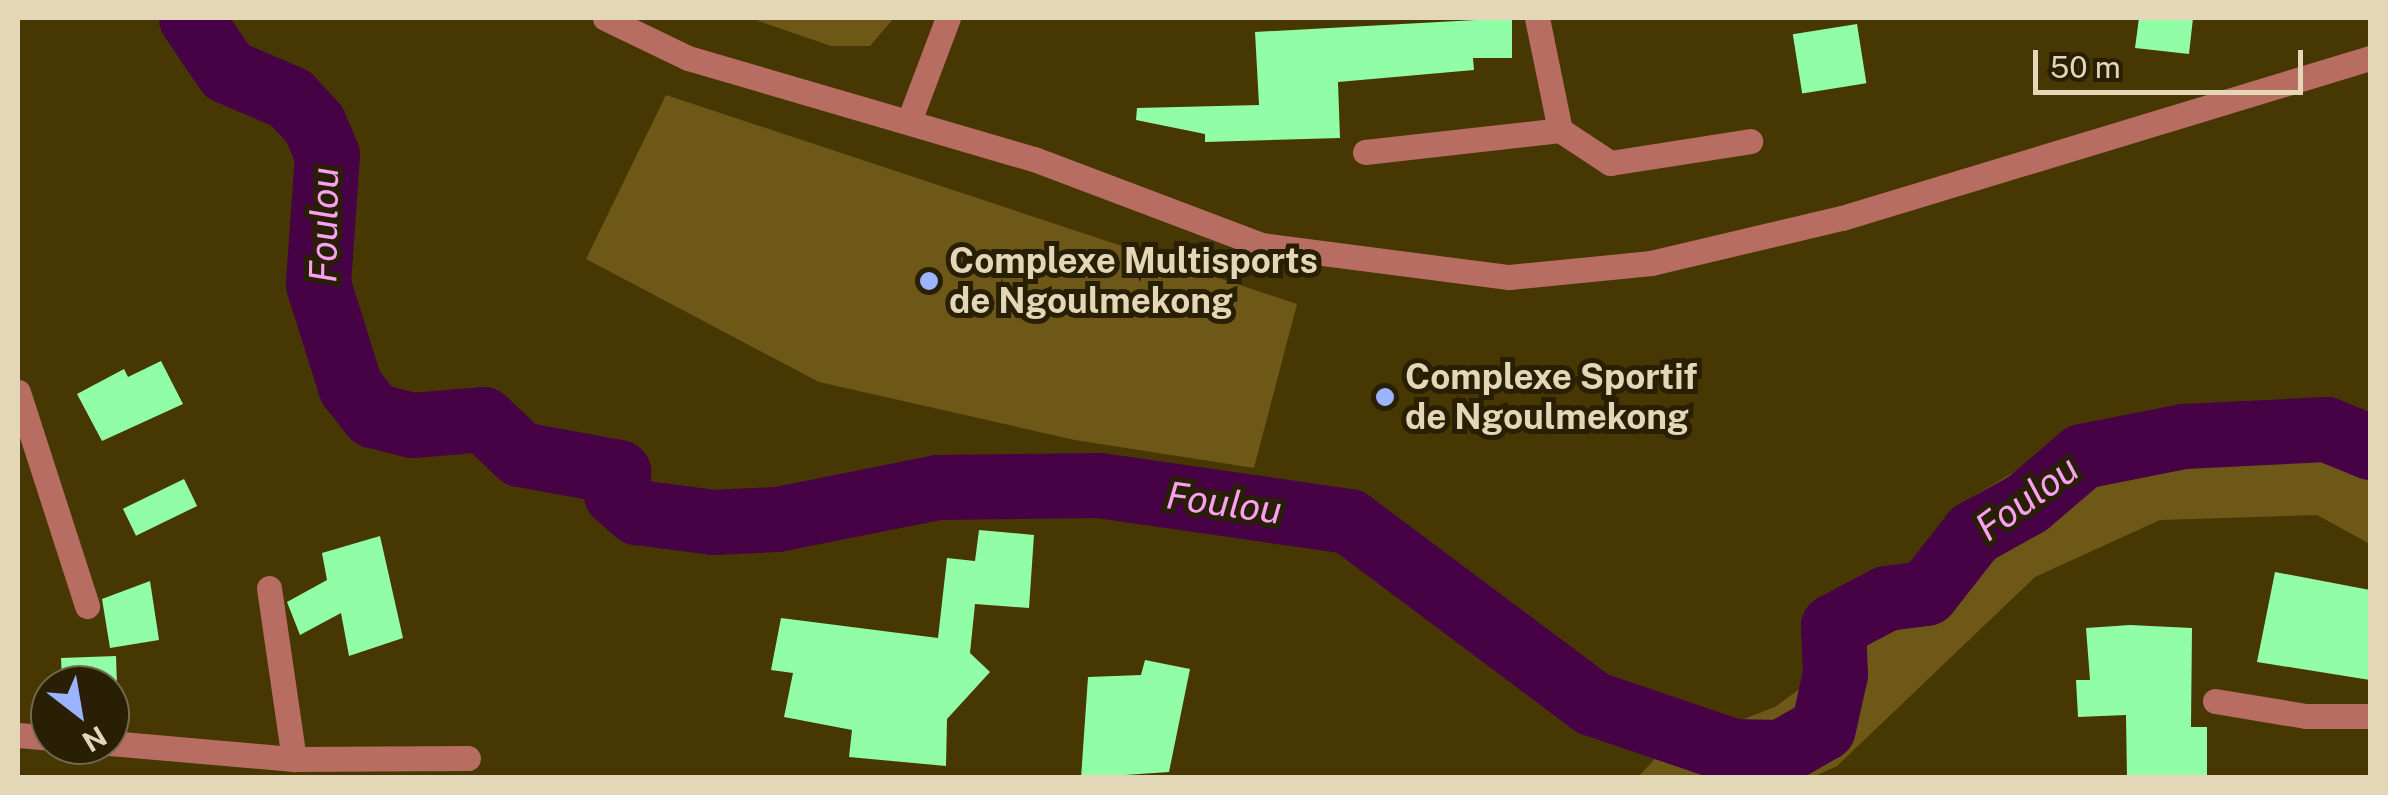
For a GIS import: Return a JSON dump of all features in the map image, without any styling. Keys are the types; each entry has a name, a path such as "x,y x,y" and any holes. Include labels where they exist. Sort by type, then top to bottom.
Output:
{"street":[{"path":"605,18 688,58 908,121 1261,246 1508,276 1651,263 1842,218 2370,58"},
{"path":"908,121 948,18"},
{"path":"1537,18 1560,130"},
{"path":"1365,152 1560,130 1610,163 1750,141"},
{"path":"18,392 87,606"},
{"path":"269,588 294,759"},
{"path":"2216,701 2306,716 2370,716"},
{"path":"130,745 294,759 468,758"}],"shaded area":[{"path":"750,18 894,18 870,46 831,46"},
{"name":"Complexe Multisports de Ngoulmekong","path":"666,95 1297,304 1254,468 1075,440 819,382 586,259"},
{"path":"2277,407 2370,450 2370,544 2317,515 2160,520 2035,577 1837,766 1813,777 1638,777 1663,750 1775,707 1820,674 1974,496 2049,451 2159,413"}],"building":[{"path":"1512,18 1512,58 1473,58 1474,70 1338,82 1340,138 1205,142 1205,134 1136,120 1137,108 1259,105 1255,32"},
{"path":"2139,18 2193,18 2189,54 2135,48"},
{"path":"1857,24 1866,83 1802,93 1793,34"},
{"path":"161,361 183,404 102,441 77,394 124,369 128,377"},
{"path":"184,479 197,506 136,536 123,509"},
{"path":"979,530 1034,535 1029,608 975,604 970,653 990,672 947,719 946,766 849,757 852,730 784,717 793,673 771,670 781,618 938,638 947,558 975,561"},
{"path":"380,536 403,638 349,656 341,613 300,635 287,602 327,580 322,553"},
{"path":"2275,572 2370,590 2370,680 2257,662"},
{"path":"150,581 159,640 110,648 102,599"},
{"path":"2086,628 2192,628 2191,727 2207,727 2207,778 2127,778 2126,715 2078,717 2076,680 2090,680"},
{"path":"116,656 116,665 61,665 61,658"},
{"path":"1145,660 1190,669 1169,772 1081,778 1088,677 1141,675"}],"waterway":[{"name":"Foulou","path":"191,18 227,71 290,98 314,124 327,154 318,284 350,386 373,415 412,425 483,419 520,454 618,472 616,494 637,512 713,522 777,519 937,487 1099,485 1349,521 1592,703 1733,751 1781,752 1823,728 1835,674 1833,626 1886,598 1926,593 1973,533 2027,503 2082,456 2184,436 2326,429 2370,447"}],"place":[{"name":"Complexe Multisports de Ngoulmekong","path":"929,281"},
{"name":"Complexe Sportif de Ngoulmekong","path":"1385,397"}]}
